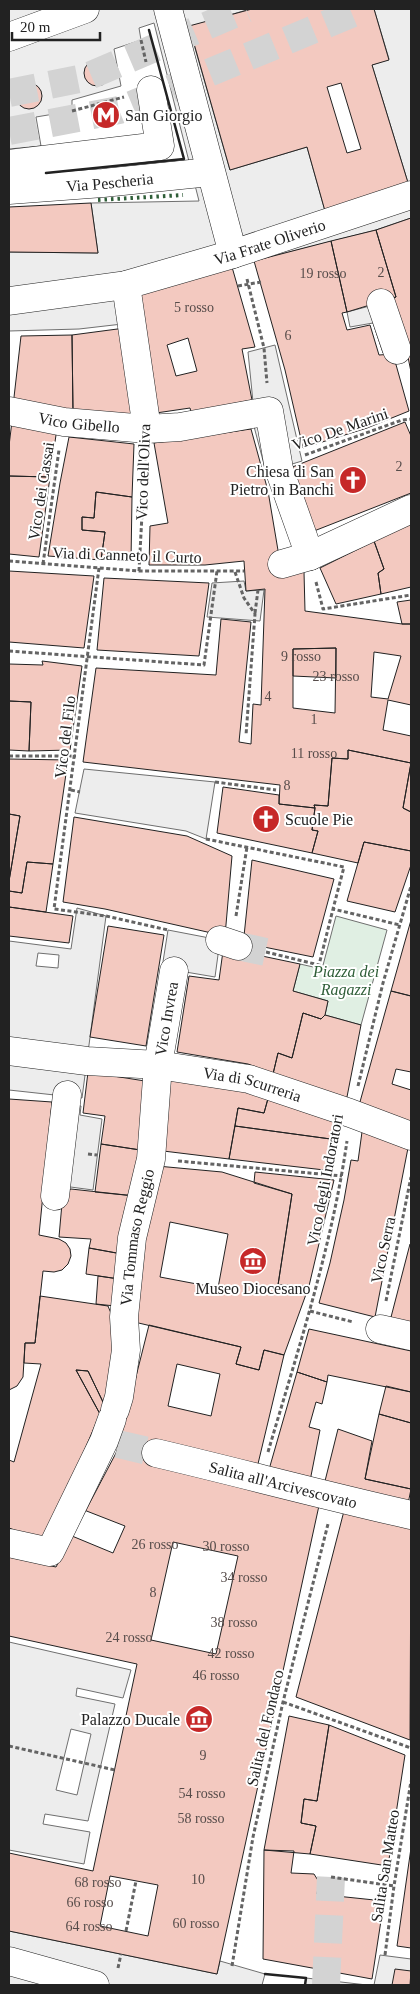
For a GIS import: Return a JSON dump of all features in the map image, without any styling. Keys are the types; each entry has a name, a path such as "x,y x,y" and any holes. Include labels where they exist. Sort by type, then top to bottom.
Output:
{"street":[{"path":"9,37 85,9"},
{"path":"168,9 233,254"},
{"path":"9,164 160,146 151,90"},
{"name":"Via Pescheria","path":"9,190 210,172"},
{"name":"Via Frate Oliverio","path":"9,301 126,285 233,254 411,195"},
{"name":"Vico dell'Oliva","path":"126,285 147,430"},
{"path":"380,303 397,350"},
{"name":"Vico Gibello","path":"9,411 64,422 147,430 180,427 269,411"},
{"path":"269,411 278,463 310,556"},
{"path":"282,564 310,556 411,509"},
{"name":"Vico Invrea","path":"158,1065 174,971"},
{"name":"Via di Scurreria","path":"9,1051 86,1061 158,1065 249,1079 411,1136"},
{"name":"Via Tommaso Reggio","path":"9,1543 50,1552 112,1428 126,1350 124,1317 132,1238 151,1159 158,1065"},
{"path":"55,1196 67,1095"},
{"path":"380,1329 411,1336"},
{"name":"Salita all'Arcivescovato","path":"156,1452 335,1498 411,1515"},
{"path":"9,1961 88,1984"}],"path":[{"path":"72,110 151,90"},
{"path":"233,254 244,267 264,348 269,411"},
{"path":"238,286 261,282"},
{"name":"Vico De Marini","path":"278,463 411,418"},
{"name":"Vico dei Cassai","path":"43,564 64,422"},
{"name":"Vico dell'Oliva","path":"139,571 147,430"},
{"path":"310,556 323,611 411,595"},
{"name":"Via di Canneto il Curto","path":"9,561 139,571 244,571"},
{"name":"Vico del Filo","path":"99,568 76,756 54,909 106,916 168,930"},
{"path":"9,651 204,665 217,571"},
{"path":"235,572 244,598 255,614"},
{"path":"246,736 254,620 258,590"},
{"path":"9,756 76,756"},
{"path":"215,782 276,790"},
{"path":"71,790 80,792"},
{"path":"206,839 344,867 319,966 266,952"},
{"path":"230,944 248,847"},
{"name":"Vico degli Indoratori","path":"261,1478 310,1311 342,1176 350,1113 411,886"},
{"path":"333,909 400,925"},
{"path":"151,1159 342,1176"},
{"name":"Vico Serra","path":"380,1329 411,1177"},
{"path":"310,1311 380,1329"},
{"name":"Salita del Fondaco","path":"232,1966 253,1837 314,1573 335,1498"},
{"path":"283,1702 411,1748"},
{"path":"9,1746 115,1770"},
{"name":"Salita San Matteo","path":"385,1955 411,1781"},
{"path":"331,1877 394,1886"},
{"path":"126,1931 136,1881"}],"green space":[{"name":"Piazza dei Ragazzi","path":"336,916 387,930 361,1025 325,1015 328,1001 293,991 300,964 322,969"}],"shaded area":[{"path":"9,9 250,9 189,27 230,170 307,147 325,211 409,186 372,65 389,59 374,9 411,9 411,218 376,230 254,261 136,296 131,323 79,329 9,331 9,252 98,253 91,203 199,201 154,23 139,28 141,40 114,49 121,86 72,100 72,111 36,117 41,146 9,149"},
{"path":"381,303 397,350 383,353 373,323 350,327 347,312"},
{"path":"275,345 302,461 266,472 251,415 253,402 248,352"},
{"path":"244,581 246,591 264,590 260,621 207,617 212,583"},
{"path":"84,769 215,782 206,839 186,831 75,813"},
{"path":"77,908 106,916 82,1098 9,1090 9,941 71,949","holes":["38,953 59,955 58,968 36,966"]},
{"path":"168,930 220,940 215,977 162,968"},
{"path":"55,1104 81,1106 80,1115 102,1119 93,1190 48,1184"},
{"path":"9,1642 131,1670 123,1698 77,1688 76,1696 115,1704 88,1821 45,1814 43,1824 90,1832 84,1864 9,1850","holes":["71,1729 91,1734 77,1795 56,1790"]},
{"path":"9,1931 217,1974 220,1961 265,1974 262,1985 9,1985"},
{"path":"380,1955 411,1959 411,1985 374,1985"},
{"path":"306,1978 367,1985 305,1985"}],"building":[{"path":"252,9 374,9 389,60 372,65 409,186 325,211 307,147 230,170 189,26","holes":["341,83 361,149 347,153 327,87"]},
{"path":"97,60 106,64 110,73 106,82 97,86 88,82 84,73 88,64"},
{"path":"29,83 38,87 42,96 38,105 29,109 20,105 16,96 20,87"},
{"path":"91,203 98,253 9,252 9,207"},
{"path":"411,218 411,372 407,352 383,300 396,297 376,230"},
{"path":"376,230 396,297 347,312 331,241"},
{"path":"331,241 347,312 342,313 347,330 370,325 379,355 393,354 409,411 367,428 303,448 285,370 254,261"},
{"path":"232,267 255,347 242,349 252,400 191,412 190,408 156,413 136,296","holes":["188,338 197,371 176,376 167,345"]},
{"path":"125,328 135,414 73,412 72,335"},
{"path":"72,335 73,412 13,406 21,336"},
{"path":"12,421 57,428 50,477 9,476 9,446"},
{"name":"Chiesa di San Pietro in Banchi","path":"405,422 411,436 411,493 314,531 290,468"},
{"path":"251,429 268,491 282,574 304,572 305,611 411,624 411,705 388,700 383,730 411,736 411,763 348,750 348,759 332,758 328,806 314,805 315,808 279,804 280,785 83,762 96,668 216,675 221,619 251,622 239,742 251,744 253,704 261,705 265,589 246,591 244,561 205,565 149,565 150,526 168,523 154,443","holes":["336,648 335,713 293,708 293,649","374,652 401,656 388,699 371,697"]},
{"path":"69,437 134,444 132,497 96,492 94,518 82,517 82,530 105,532 101,560 48,556"},
{"path":"9,476 50,477 39,557 9,554"},
{"path":"96,492 132,497 131,561 101,560 105,532 82,530 82,517 94,518"},
{"path":"411,522 411,587 381,594 378,573 384,569 374,541"},
{"path":"374,541 384,569 378,573 381,594 336,604 320,568"},
{"path":"9,571 94,576 84,648 9,642"},
{"path":"104,578 209,583 199,656 97,650"},
{"path":"411,600 411,624 402,624 397,602"},
{"path":"336,648 336,678 293,676 293,649"},
{"path":"42,661 82,666 70,750 29,751 31,702 9,701 9,664 43,665"},
{"path":"9,701 31,702 29,751 9,750"},
{"path":"348,750 411,763 403,808 411,812 411,851 364,842 358,863 312,853 318,831 312,830 314,805 328,806 332,758 348,759"},
{"path":"9,759 68,760 53,864 27,862 22,893 9,891 20,816 9,814"},
{"path":"411,763 411,812 403,808"},
{"name":"Scuole Pie","path":"223,787 279,795 279,804 315,808 312,830 318,831 312,853 217,833"},
{"path":"9,814 20,816 9,881"},
{"path":"74,817 187,836 232,856 225,936 105,909 63,902"},
{"path":"364,842 411,851 411,865 395,912 347,901"},
{"path":"252,860 334,879 313,957 264,947 262,956 300,964 293,991 328,1001 325,1015 321,1019 303,1013 292,1058 278,1053 273,1074 248,1064 177,1052 189,976 219,980 223,951 242,955"},
{"path":"27,862 53,864 46,912 9,907 9,891 22,893"},
{"path":"9,907 73,916 69,943 9,936"},
{"path":"411,920 411,996 391,991"},
{"path":"108,926 164,935 146,1046 90,1037"},
{"path":"391,991 411,996 411,1072 396,1069 392,1084 411,1090 411,1122 358,1109"},
{"path":"303,1013 321,1019 325,1015 361,1025 346,1102 273,1074 278,1053 292,1058"},
{"path":"88,1072 145,1081 147,1151 101,1144 105,1116 83,1113"},
{"path":"166,1077 269,1095 264,1113 238,1108 229,1159 155,1150"},
{"path":"269,1095 341,1125 338,1140 235,1126 238,1108 264,1113"},
{"path":"9,1099 52,1102 39,1235 59,1239 66,1243 70,1249 71,1256 68,1264 62,1270 54,1272 43,1271 35,1343 25,1343 23,1377 17,1386 9,1390"},
{"path":"235,1126 338,1140 333,1171 229,1159"},
{"path":"362,1132 408,1148 375,1317 319,1303 330,1263 351,1160 358,1161"},
{"path":"101,1144 147,1151 135,1196 95,1192"},
{"name":"Museo Diocesano","path":"157,1166 222,1172 292,1194 278,1285 309,1286 284,1355 264,1350 259,1370 236,1364 241,1347 130,1321","holes":["170,1222 228,1234 218,1288 160,1277"]},
{"path":"255,1172 334,1180 309,1286 278,1285 292,1194 254,1183"},
{"path":"71,1189 135,1196 122,1254 89,1248 91,1239 59,1237 63,1192"},
{"path":"411,1244 411,1327 390,1321"},
{"path":"89,1248 122,1254 119,1279 86,1274"},
{"path":"98,1276 119,1279 115,1306 96,1304"},
{"path":"40,1296 108,1306 119,1333 112,1378 103,1402 88,1371 76,1370 100,1414 45,1542 9,1528 9,1460 14,1462 41,1364 24,1363 25,1343 35,1343"},
{"path":"149,1325 241,1347 236,1364 259,1370 264,1350 284,1355 257,1468 121,1436","holes":["177,1364 220,1374 211,1416 168,1406"]},
{"path":"309,1329 411,1351 411,1392 328,1375 327,1382 297,1372"},
{"path":"76,1370 88,1371 103,1402 107,1406 100,1414"},
{"path":"297,1372 327,1382 322,1404 316,1402 309,1427 320,1430 310,1481 268,1473"},
{"path":"386,1386 411,1392 411,1423 379,1414"},
{"path":"379,1414 411,1423 411,1489 365,1479"},
{"path":"338,1429 372,1441 365,1479 411,1489 407,1509 324,1485"},
{"path":"121,1436 158,1444 153,1462 116,1453"},
{"name":"Palazzo Ducale","path":"116,1453 320,1501 217,1974 9,1931 9,1853 93,1871 137,1664 9,1636 9,1557 56,1567","holes":["173,1542 238,1556 216,1654 151,1640","110,1876 158,1885 148,1936 100,1926"]},
{"path":"345,1507 411,1525 410,1740 296,1697"},
{"path":"84,1510 125,1526 113,1553 72,1536"},
{"path":"289,1716 329,1725 317,1801 304,1799 301,1823 316,1826 310,1854 264,1850"},
{"path":"329,1725 405,1755 388,1866 310,1854 316,1826 301,1823 304,1799 317,1801"},
{"path":"411,1848 411,1948 397,1946"},
{"path":"264,1850 294,1851 291,1873 314,1874 319,1882 317,1894 384,1901 372,1979 263,1959"},
{"path":"395,1969 411,1971 410,1985 392,1985"}],"tunnel":[{"path":"9,93 84,78 246,9"},
{"path":"9,131 119,110 363,9"},
{"path":"238,946 266,952"},
{"path":"118,1444 156,1453"},
{"path":"326,1985 331,1877"}],"hedge":[{"path":"98,200 183,195"}],"wall":[{"path":"46,173 184,159 149,30"},
{"path":"265,1974 306,1978 305,1985"}],"place":[{"name":"San Giorgio","path":"106,115"},
{"name":"Chiesa di San Pietro in Banchi","path":"353,480"},
{"name":"Scuole Pie","path":"266,819"},
{"name":"Museo Diocesano","path":"253,1261"},
{"name":"Palazzo Ducale","path":"199,1719"}]}
